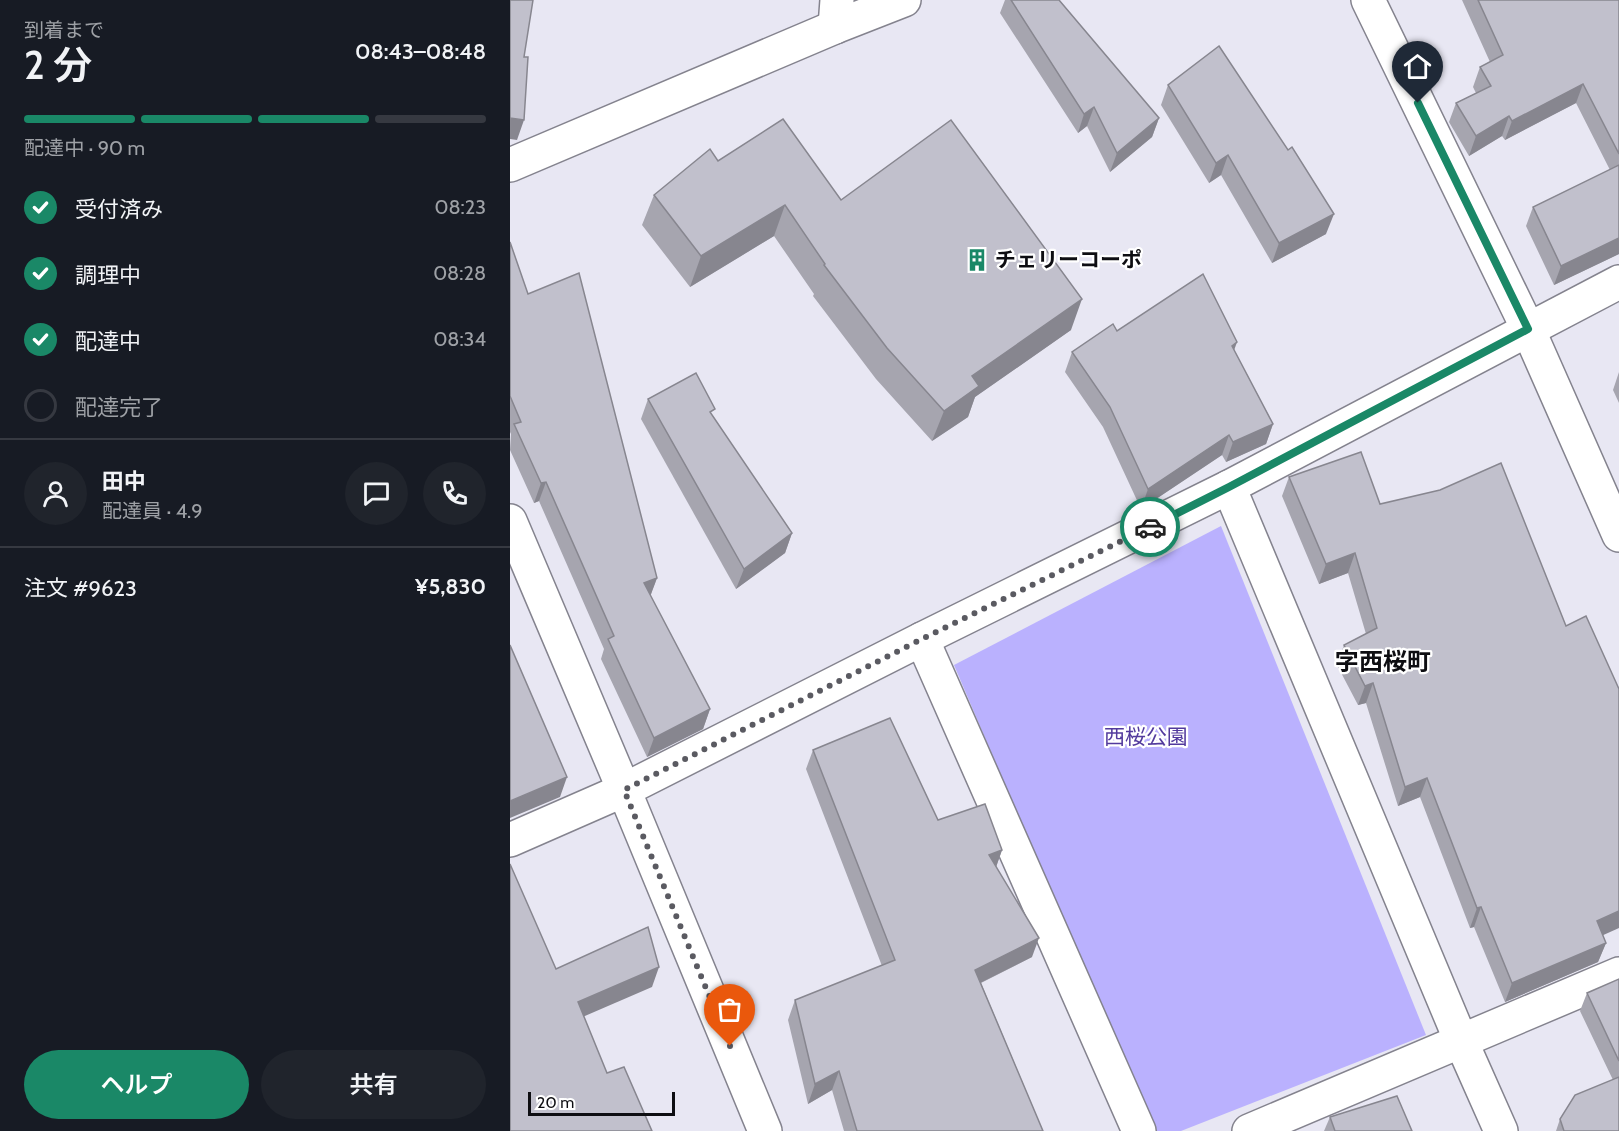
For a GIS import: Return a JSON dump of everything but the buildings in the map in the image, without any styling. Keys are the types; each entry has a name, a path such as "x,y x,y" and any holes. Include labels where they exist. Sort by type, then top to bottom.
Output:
{"street":[{"path":"510,165 836,14 903,0"},
{"path":"1368,0 1528,329 1619,535"},
{"path":"510,840 624,790 1229,487 1619,282"},
{"path":"1229,487 1461,1041 1502,1131"},
{"path":"510,521 765,1131"},
{"path":"922,639 1139,1131"},
{"path":"1249,1131 1619,975"}],"green space":[{"name":"西桜公園","path":"1221,526 1426,1035 1181,1131 1152,1131 954,665"}],"way so far":[{"path":"730,1046 624,790 1150,527"}],"place":[{"name":"チェリーコーポ","path":"977,260"}],"district":[{"name":"字西桜町","path":"1383,662"}],"route":[{"path":"1150,527 1528,329 1418,103"}]}
